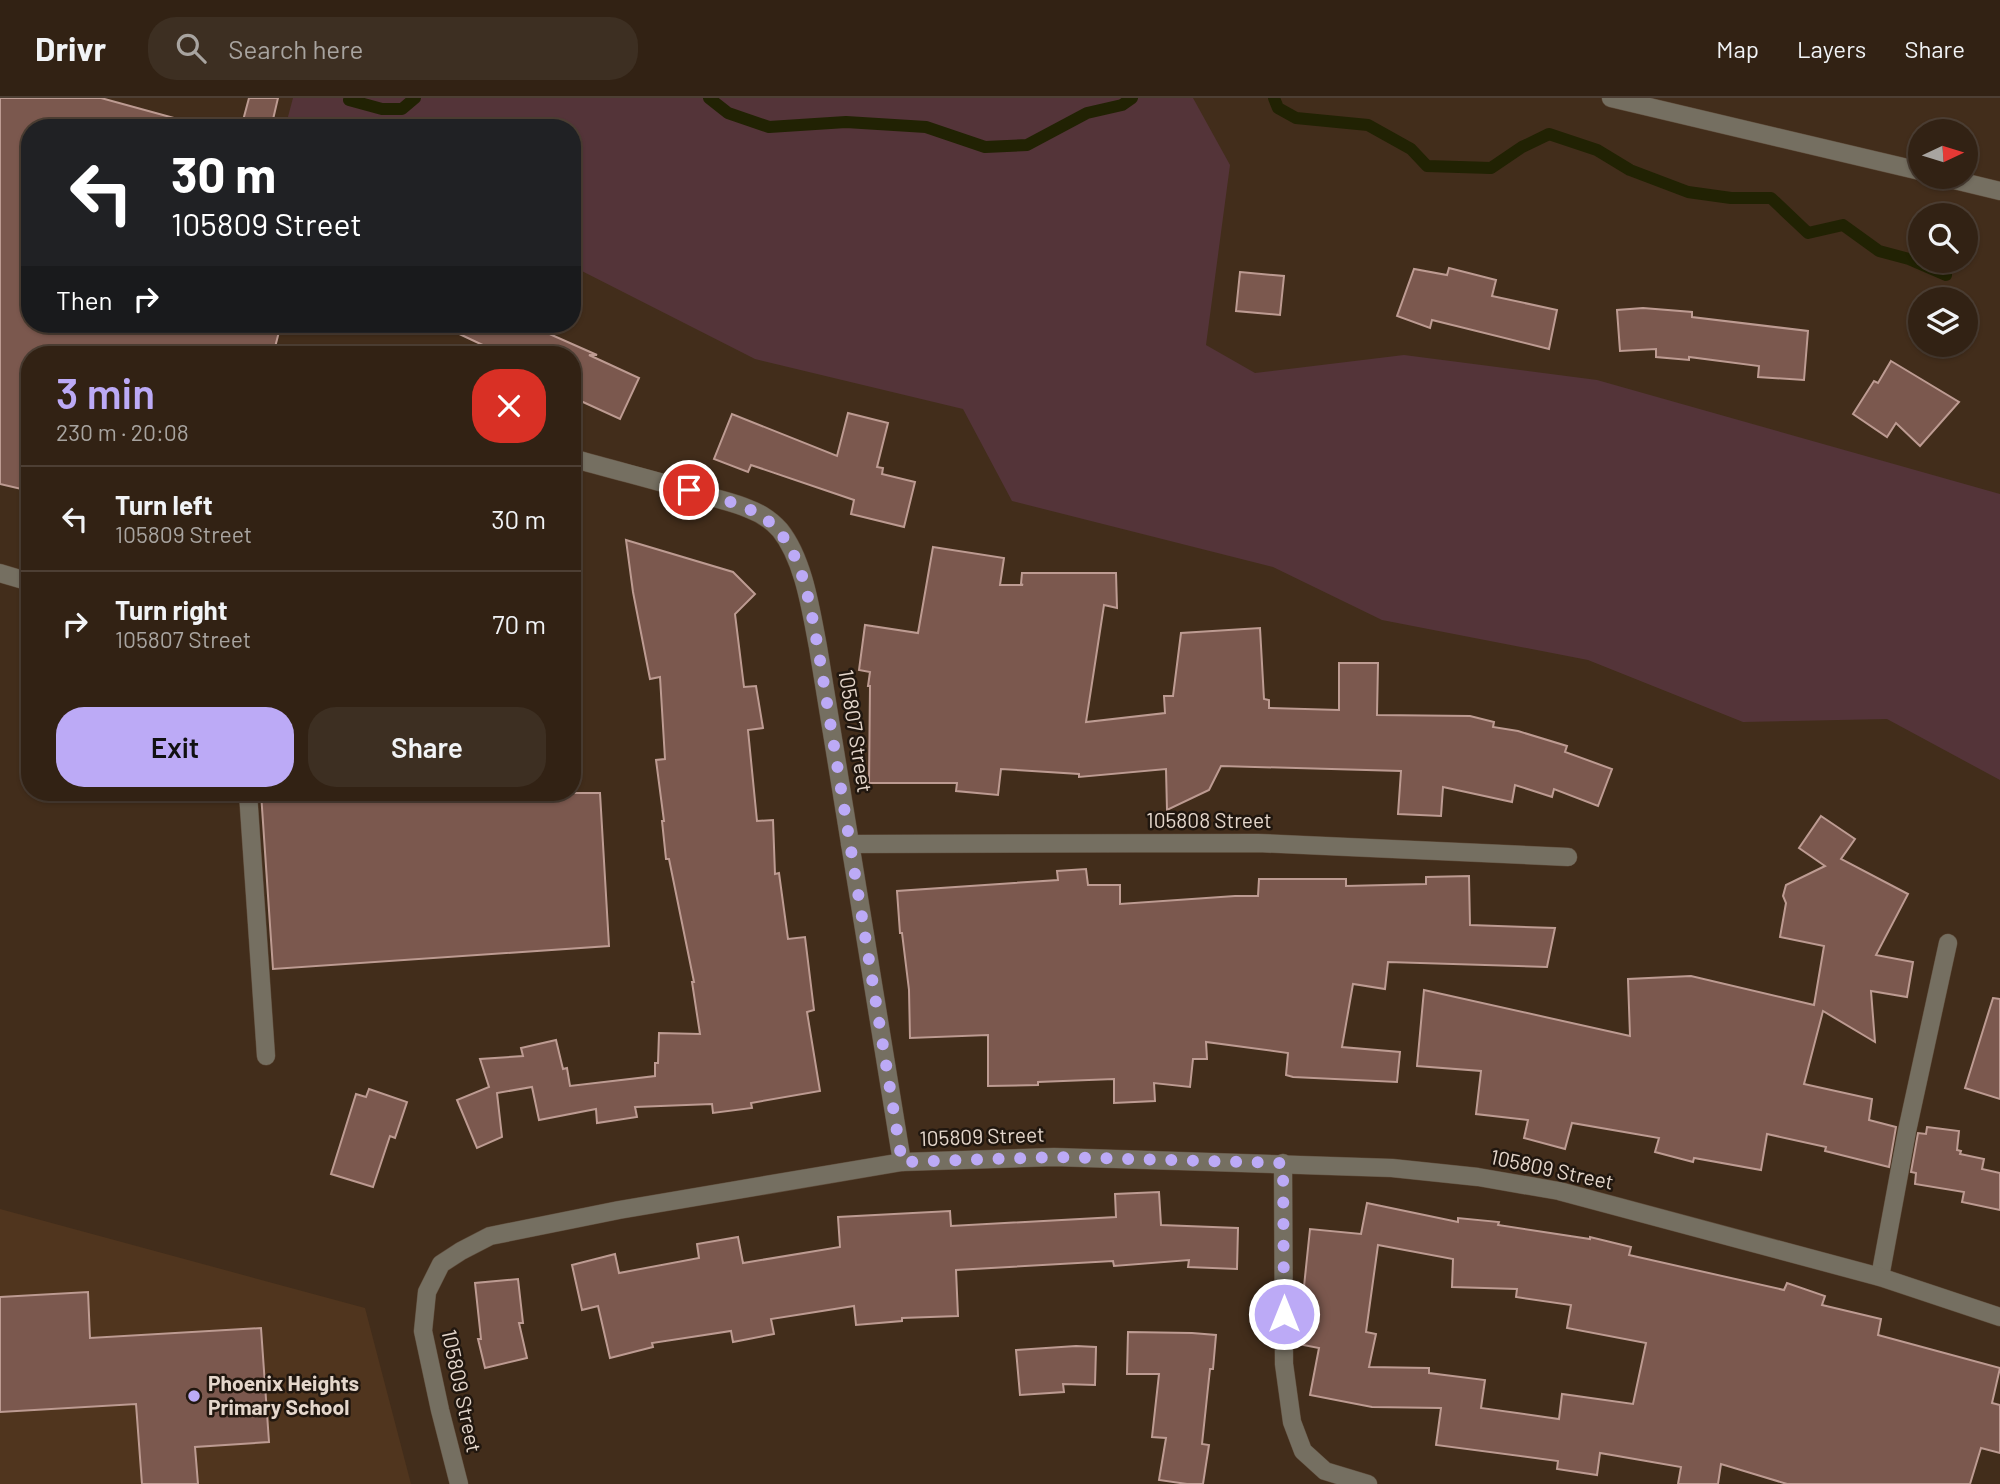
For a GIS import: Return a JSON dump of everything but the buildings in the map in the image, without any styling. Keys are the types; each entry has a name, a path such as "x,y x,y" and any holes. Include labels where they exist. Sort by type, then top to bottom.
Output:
{"street":[{"path":"1611,98 1908,168"},
{"path":"1978,186 2000,191"},
{"name":"105807 Street","path":"581,460 748,508 779,529 790,546 809,604 820,661 902,1162"},
{"path":"0,573 21,579"},
{"path":"249,801 266,1056"},
{"name":"105808 Street","path":"850,844 1258,843 1568,857"},
{"path":"1880,1277 1907,1131 1948,943"},
{"name":"105809 Street","path":"459,1484 423,1331 427,1292 441,1264 490,1236 619,1210 902,1162 1055,1157 1392,1167 1478,1177 1559,1191 1880,1277 2000,1317"},
{"path":"1283,1163 1284,1364 1292,1422 1303,1451 1325,1471 1368,1484"}],"shaded area":[{"path":"293,98 1193,98 1230,165 1206,345 1255,373 1404,355 1597,380 2000,494 2000,780 1887,719 1743,722 1588,660 1382,620 1273,567 1012,501 963,409 755,359 581,271 581,119 287,119"},
{"name":"Phoenix Heights Primary School","path":"0,1209 365,1308 411,1484 0,1484"}],"waterway":[{"path":"349,100 382,109 402,109 415,98"},
{"path":"709,98 728,113 769,127 846,122 926,127 985,147 1027,145 1087,113 1122,105 1132,98"},
{"path":"1274,98 1278,108 1296,118 1368,125 1411,149 1427,166 1491,168 1522,147 1549,134 1597,150 1630,170 1688,192 1731,198 1771,198 1808,233 1843,225 1879,251 1909,259 1946,275"}],"place":[{"name":"Phoenix Heights Primary School","path":"194,1396"}],"route":[{"path":"689,490 748,508 764,517 779,529 799,568 818,648 902,1162 1055,1157 1283,1163 1284,1314"}]}
